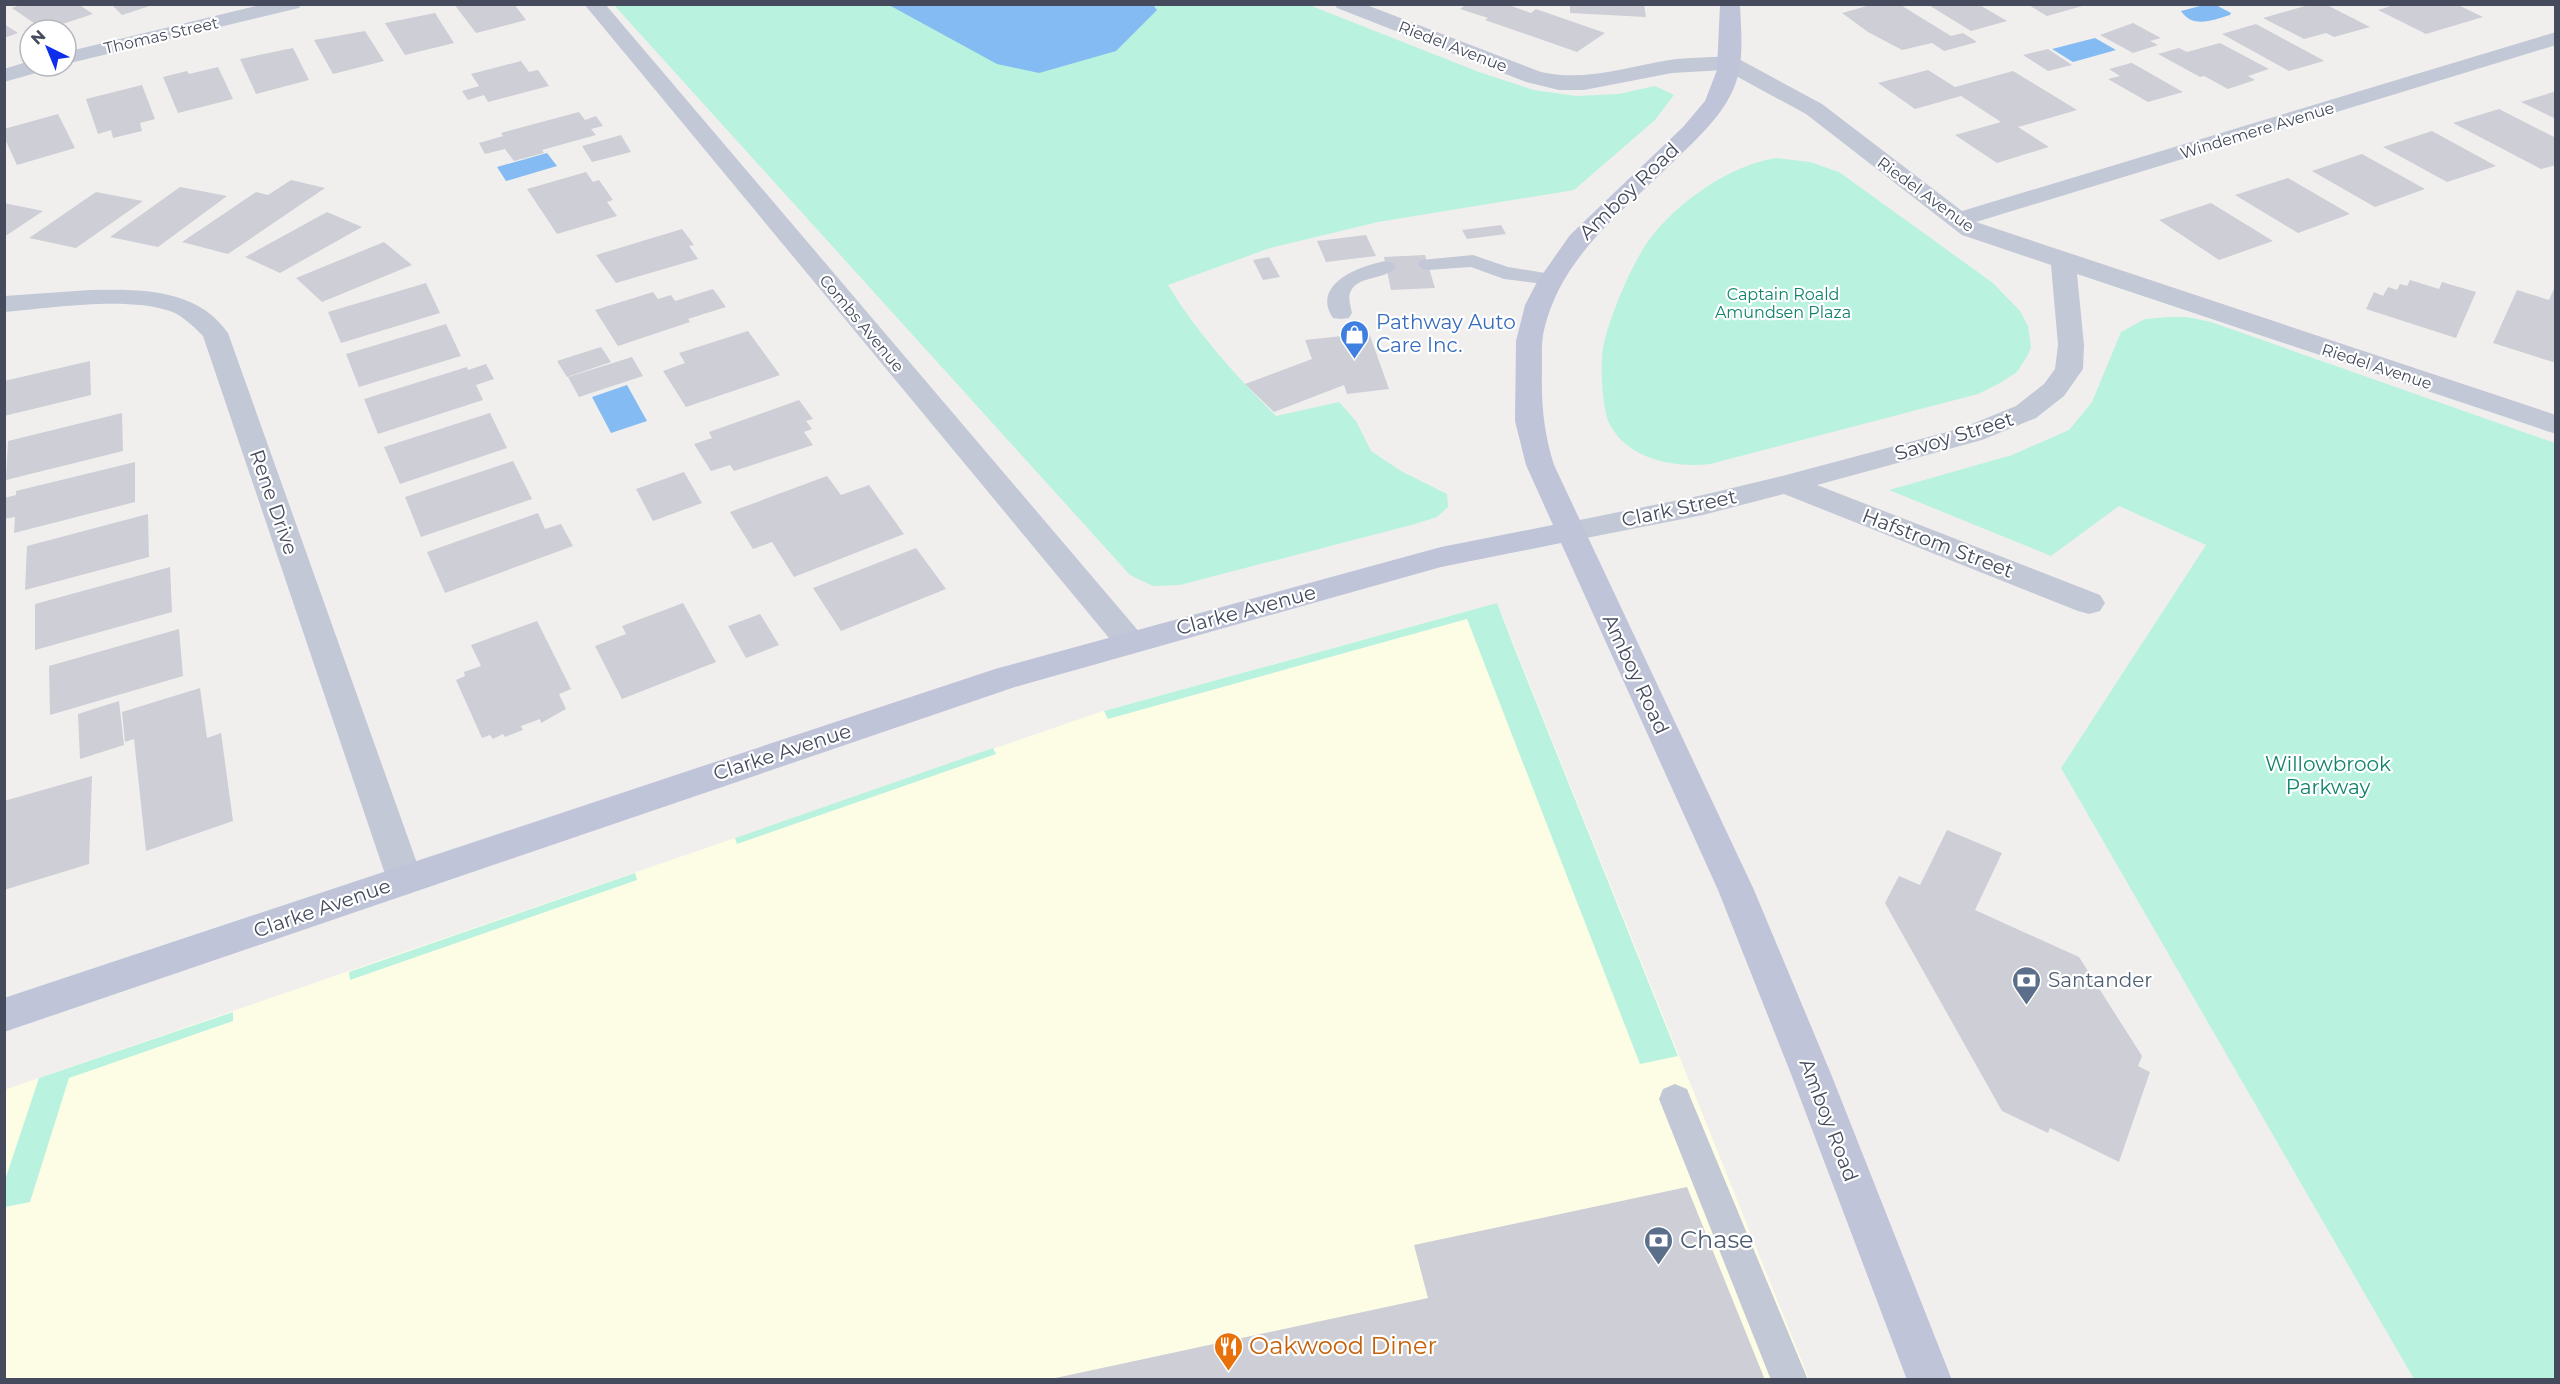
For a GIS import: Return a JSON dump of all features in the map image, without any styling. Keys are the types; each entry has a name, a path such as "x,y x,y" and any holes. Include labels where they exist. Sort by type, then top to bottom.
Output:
{"main road":[{"name":"Amboy Road","path":"1730,4 1730,63 1722,91 1705,116 1570,250 1550,279 1531,329 1528,412 1530,431 1540,465 1736,890 1811,1074 1930,1380"},
{"name":"Clarke Avenue","path":"4,1015 1007,677 1441,557 1571,531"}],"street":[{"name":"Thomas Street","path":"78,55 292,4"},
{"name":"Combs Avenue","path":"594,4 1130,642"},
{"name":"Riedel Avenue","path":"1344,4 1534,77 1559,83 1595,82 1672,66 1730,63 1814,109 1971,230 2556,425"},
{"name":"Windemere Avenue","path":"1958,220 2556,38"},
{"name":"Savoy Street","path":"1786,484 1992,428 2011,420 2041,402 2059,385 2069,369 2071,345 2063,261"},
{"name":"Rene Drive","path":"4,304 104,297 175,304 199,318 215,333 405,880"},
{"name":"Clark Street","path":"1571,531 1703,505 1786,484"},
{"name":"Hafstrom Street","path":"1786,484 2089,603"}],"lane":[{"path":"1430,272 1476,278 1504,273 1550,279"},
{"path":"1341,313 1339,293 1344,285 1353,280 1376,284 1388,275"},
{"path":"1675,1099 1790,1380"}],"shaded area":[{"path":"1497,603 1809,1379 5,1379 4,1090 1100,712"}],"green space":[{"path":"614,5 1309,5 1479,72 1534,90 1576,96 1618,94 1655,86 1674,95 1655,120 1574,190 1378,222 1270,248 1168,285 1191,320 1218,354 1276,416 1339,402 1356,421 1371,451 1401,471 1447,494 1448,507 1437,517 1415,524 1180,585 1153,586 1130,575"},
{"name":"Captain Roald Amundsen Plaza","path":"1776,158 1810,162 1839,172 1993,283 2020,311 2028,326 2031,347 2028,355 2017,372 1978,394 1710,464 1668,463 1641,454 1618,437 1610,425 1602,387 1603,348 1610,322 1628,277 1649,240 1689,199 1741,168"},
{"name":"Willowbrook Parkway","path":"2187,317 2211,322 2555,443 2555,1379 2414,1379 2061,768 2206,545 2119,506 2051,556 1889,490 2012,455 2069,430 2092,402 2121,332 2145,319"},
{"path":"1497,603 1678,1056 1640,1064 1467,619 1108,719 1104,711"},
{"path":"993,748 996,754 737,844 735,838"},
{"path":"635,873 637,880 350,980 349,972"},
{"path":"233,1012 233,1021 69,1078 30,1202 5,1207 5,1180 39,1078"}],"water":[{"path":"2214,4 2231,13 2230,15 2204,22 2191,20 2181,11 2204,5"},
{"path":"889,5 1153,5 1157,10 1116,51 1039,73 997,64"},
{"path":"2095,38 2116,50 2073,62 2052,49"},
{"path":"547,153 557,166 506,181 497,167"},
{"path":"627,385 647,421 611,433 592,397"}],"building":[{"path":"23,4 78,4 93,14 78,19 27,18 12,8"},
{"path":"111,4 153,4 153,5 122,15"},
{"path":"454,4 514,4 526,20 476,33"},
{"path":"1467,4 1506,4 1531,13 1536,9 1605,33 1577,52 1460,9"},
{"path":"1570,4 1644,4 1646,17 1570,13"},
{"path":"1874,4 1899,4 1951,36 1963,33 1977,42 1944,51 1932,43 1902,50 1868,32 1842,13"},
{"path":"1927,4 1978,4 2007,21 1971,31"},
{"path":"2027,4 2086,4 2086,5 2047,16"},
{"path":"2312,4 2325,4 2370,27 2334,37 2326,33 2304,39 2263,18"},
{"path":"2397,4 2456,4 2483,17 2426,34 2378,10"},
{"path":"435,13 454,43 405,55 385,23"},
{"path":"2133,23 2161,38 2150,41 2158,45 2133,53 2100,35"},
{"path":"4,24 18,33 4,38"},
{"path":"2256,24 2324,61 2289,71 2222,34"},
{"path":"365,31 384,61 333,74 314,40"},
{"path":"2220,43 2269,69 2248,76 2255,80 2228,89 2158,54 2179,48 2187,52"},
{"path":"293,48 309,80 256,94 240,59"},
{"path":"2048,49 2072,65 2048,71 2023,55"},
{"path":"521,61 529,72 538,70 549,86 488,102 484,95 468,100 462,91 479,86 471,74"},
{"path":"2132,63 2183,92 2148,102 2108,79 2120,76 2109,69"},
{"path":"218,67 233,99 178,113 163,77"},
{"path":"1928,70 1955,87 2013,71 2077,110 2018,127 2049,147 1997,163 1955,135 2001,122 1961,96 1915,109 1878,83"},
{"path":"142,85 155,119 140,123 142,131 113,138 111,130 98,134 86,99"},
{"path":"2556,91 2556,119 2521,102 2544,95"},
{"path":"2499,109 2556,138 2556,165 2541,169 2453,123"},
{"path":"579,112 585,120 596,116 603,126 591,129 596,135 542,150 544,153 514,161 505,149 485,154 479,143 503,136 501,133"},
{"path":"58,114 75,148 17,165 4,137 4,129"},
{"path":"2432,131 2496,166 2447,182 2383,147"},
{"path":"621,135 631,152 592,162 582,146"},
{"path":"2362,154 2425,189 2375,207 2312,171"},
{"path":"586,172 593,182 599,180 613,200 607,202 617,216 557,234 527,189"},
{"path":"2288,178 2350,214 2298,233 2235,195"},
{"path":"291,180 325,188 228,254 182,242 256,192 268,195"},
{"path":"180,187 227,196 158,247 110,237"},
{"path":"96,192 143,201 76,248 29,238"},
{"path":"4,203 43,211 4,237"},
{"path":"2211,203 2273,241 2219,260 2159,220"},
{"path":"327,212 362,227 280,273 245,257"},
{"path":"1501,225 1506,234 1467,239 1462,230"},
{"path":"682,229 694,245 689,246 698,259 616,283 596,255"},
{"path":"1366,235 1376,256 1326,262 1317,241"},
{"path":"384,242 412,265 322,302 296,278"},
{"path":"1425,255 1435,288 1391,290 1384,257"},
{"path":"1269,257 1280,277 1263,280 1253,260"},
{"path":"2410,280 2439,289 2442,282 2476,292 2456,338 2366,309 2374,292 2383,296 2388,287 2397,290 2400,284 2407,286"},
{"path":"426,283 440,313 341,343 328,312"},
{"path":"2556,284 2556,363 2493,343 2517,290 2549,300"},
{"path":"713,289 726,307 688,319 690,322 618,346 595,310 653,292 658,299 671,295 675,301"},
{"path":"446,324 461,356 359,387 346,354"},
{"path":"748,331 780,375 686,407 663,371 685,363 679,353"},
{"path":"1369,333 1389,389 1347,394 1344,385 1274,412 1245,384 1312,359 1305,340"},
{"path":"601,347 611,362 567,377 557,361"},
{"path":"632,357 643,376 579,397 568,377"},
{"path":"90,361 91,395 4,416 4,381"},
{"path":"486,364 494,379 476,385 483,400 378,434 364,399 467,367 468,370"},
{"path":"799,400 813,419 806,421 812,429 804,432 813,445 734,471 730,465 711,471 694,444 712,438 709,432"},
{"path":"122,413 123,451 6,480 8,441"},
{"path":"490,413 507,448 400,484 384,447"},
{"path":"513,461 532,499 421,537 405,497"},
{"path":"135,462 135,502 14,533 15,517 4,519 4,498 16,495 16,491"},
{"path":"684,472 702,503 653,521 636,489"},
{"path":"827,476 841,495 869,485 904,534 794,577 772,542 753,549 730,512"},
{"path":"538,513 545,529 561,524 573,546 445,593 427,552"},
{"path":"148,514 149,557 25,590 27,546"},
{"path":"916,548 946,589 841,631 813,588"},
{"path":"170,567 172,612 35,650 35,604"},
{"path":"683,603 716,662 622,699 595,646 626,634 622,626"},
{"path":"760,614 779,645 746,658 728,626"},
{"path":"537,621 571,689 559,694 566,709 541,723 540,719 521,726 523,730 505,737 503,734 493,739 490,735 482,738 456,680 465,676 464,672 481,666 471,645"},
{"path":"179,629 183,676 50,715 49,666"},
{"path":"200,688 207,738 221,733 233,821 146,851 134,739 125,742 122,712"},
{"path":"119,701 124,745 80,759 78,714"},
{"path":"92,776 89,864 4,890 4,801"},
{"name":"Santander","path":"1947,830 2002,853 1975,910 2079,957 2142,1056 2138,1066 2150,1072 2119,1162 2050,1128 2048,1133 2002,1111 1885,903 1899,876 1920,885"},
{"path":"1687,1187 1765,1380 1046,1380 1428,1298 1414,1245"}],"place":[{"name":"Pathway Auto Care Inc.","path":"1355,360"},
{"name":"Santander","path":"2027,1006"},
{"name":"Chase","path":"1659,1266"},
{"name":"Oakwood Diner","path":"1228,1372"}]}
